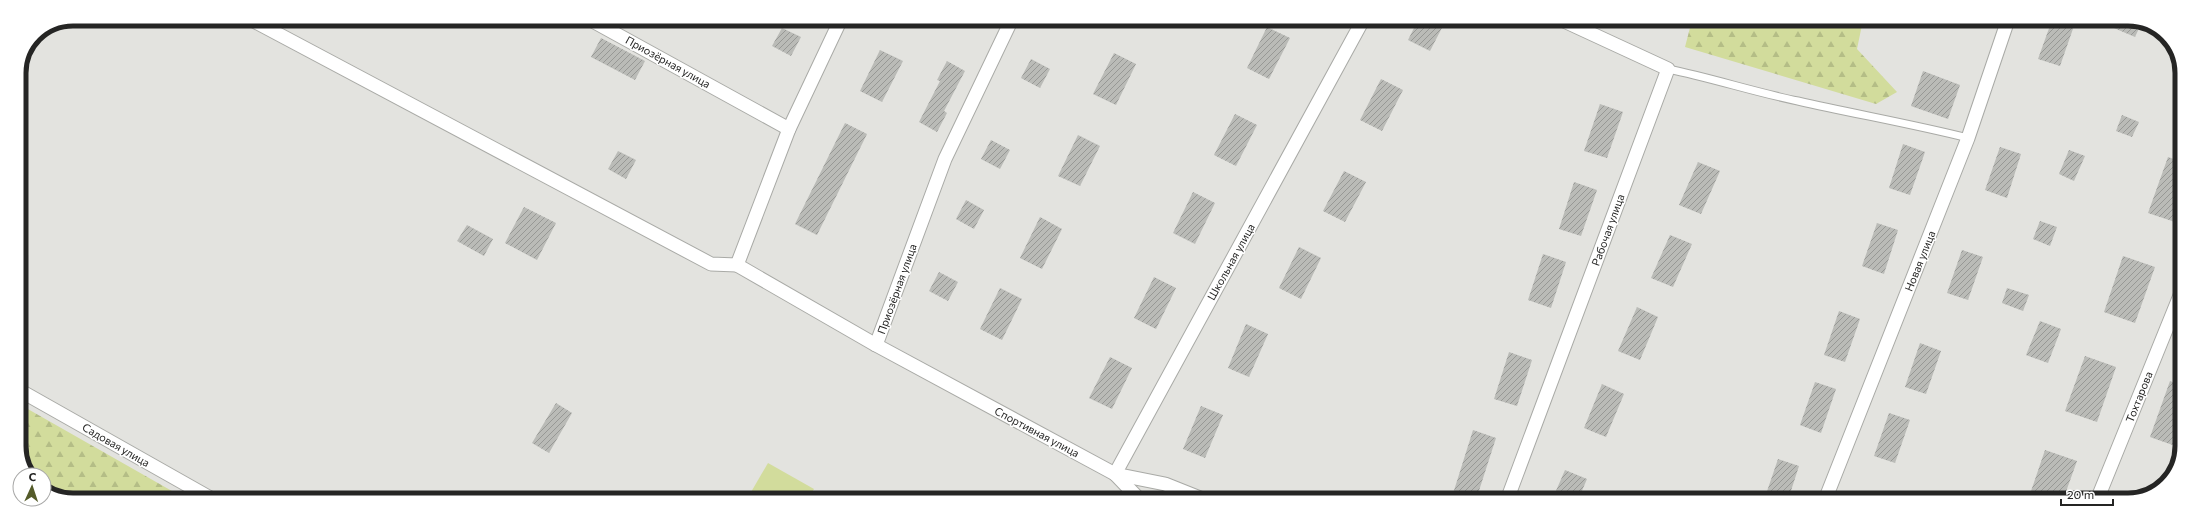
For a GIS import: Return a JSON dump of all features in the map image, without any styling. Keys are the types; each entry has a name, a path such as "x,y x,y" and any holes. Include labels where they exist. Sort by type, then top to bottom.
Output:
{"street":[{"path":"263,26 711,264 737,265 789,129 838,26"},
{"name":"Приозёрная улица","path":"602,26 789,129"},
{"name":"Приозёрная улица","path":"737,265 876,345 945,159 1009,26"},
{"name":"Школьная улица","path":"1115,474 1360,26"},
{"path":"1575,26 1668,69"},
{"name":"Новая улица","path":"1828,493 1968,138 2006,26"},
{"name":"Рабочая улица","path":"1510,493 1668,69"},
{"name":"Тохтарова","path":"2100,493 2175,308"},
{"name":"Спортивная улица","path":"876,345 1115,474 1165,484 1188,493"},
{"name":"Садовая улица","path":"26,394 201,493"},
{"path":"1115,474 1133,493"}],"lane":[{"path":"1668,69 1707,77 1796,101 1918,125 1968,138"}],"green space":[{"path":"1690,26 1862,26 1857,49 1897,92 1876,104 1685,47"},
{"path":"26,408 175,493 73,493 58,491 52,488 52,467 31,467 26,449"},
{"path":"768,463 814,489 812,493 750,493"}],"building":[{"path":"1415,26 1443,26 1430,51 1408,40"},
{"path":"2050,26 2074,26 2060,66 2038,59"},
{"path":"2109,26 2139,27 2135,37"},
{"path":"1267,27 1290,38 1269,79 1247,68"},
{"path":"782,28 801,37 791,56 772,46"},
{"path":"601,38 645,61 635,80 591,57"},
{"path":"880,50 903,61 882,102 860,91"},
{"path":"1114,53 1136,64 1116,105 1093,94"},
{"path":"1031,59 1050,69 1040,88 1021,78"},
{"path":"947,61 965,71 944,111 947,113 937,132 919,122 940,81 937,80"},
{"path":"1923,71 1960,85 1948,119 1911,106"},
{"path":"1381,79 1403,90 1382,131 1360,120"},
{"path":"1600,104 1623,112 1607,158 1584,151"},
{"path":"1235,114 1257,125 1236,166 1214,155"},
{"path":"2122,115 2139,122 2132,137 2116,131"},
{"path":"845,123 867,134 817,235 795,224"},
{"path":"1078,135 1100,146 1080,186 1058,176"},
{"path":"991,140 1010,150 1000,169 981,159"},
{"path":"1903,144 1925,152 1910,195 1889,188"},
{"path":"2000,147 2021,154 2007,198 1985,190"},
{"path":"2069,150 2085,156 2074,181 2059,174"},
{"path":"618,151 636,160 626,179 608,169"},
{"path":"2168,157 2175,160 2175,222 2148,213"},
{"path":"1698,162 1720,171 1701,214 1679,205"},
{"path":"1344,171 1366,182 1345,222 1323,211"},
{"path":"1574,182 1597,190 1581,236 1559,229"},
{"path":"1193,192 1215,203 1195,244 1173,233"},
{"path":"966,200 984,210 974,229 956,219"},
{"path":"524,207 556,223 537,260 505,243"},
{"path":"1040,217 1062,229 1042,269 1020,258"},
{"path":"2040,221 2057,227 2050,246 2033,239"},
{"path":"1877,223 1898,230 1884,274 1862,266"},
{"path":"467,225 493,239 484,256 457,241"},
{"path":"1670,235 1692,244 1673,287 1651,278"},
{"path":"1299,247 1321,258 1301,299 1279,288"},
{"path":"1962,250 1983,257 1968,300 1947,293"},
{"path":"1543,254 1566,262 1551,308 1528,300"},
{"path":"2123,256 2155,267 2135,323 2104,312"},
{"path":"939,272 958,282 948,301 929,291"},
{"path":"1154,277 1176,288 1156,329 1134,318"},
{"path":"1000,288 1022,299 1002,340 980,329"},
{"path":"2007,288 2029,295 2023,311 2002,303"},
{"path":"1637,307 1658,317 1640,360 1618,351"},
{"path":"1839,311 1860,319 1845,362 1824,355"},
{"path":"2040,321 2061,329 2048,363 2026,355"},
{"path":"1246,324 1268,334 1249,377 1228,368"},
{"path":"1920,343 1941,351 1926,394 1905,387"},
{"path":"1509,352 1532,360 1517,406 1494,399"},
{"path":"2085,356 2116,367 2097,422 2065,411"},
{"path":"1110,357 1132,368 1112,409 1089,398"},
{"path":"2170,381 2175,383 2175,446 2150,437"},
{"path":"1815,382 1836,389 1821,433 1800,425"},
{"path":"1602,384 1624,394 1606,437 1584,428"},
{"path":"556,403 572,413 549,453 532,443"},
{"path":"1201,406 1223,415 1205,458 1183,449"},
{"path":"1889,413 1910,420 1895,463 1874,456"},
{"path":"1473,430 1496,438 1478,493 1453,493"},
{"path":"2045,450 2077,461 2066,493 2030,493"},
{"path":"1778,459 1799,466 1790,493 1766,493"},
{"path":"1565,470 1587,479 1581,493 1555,493"}]}
